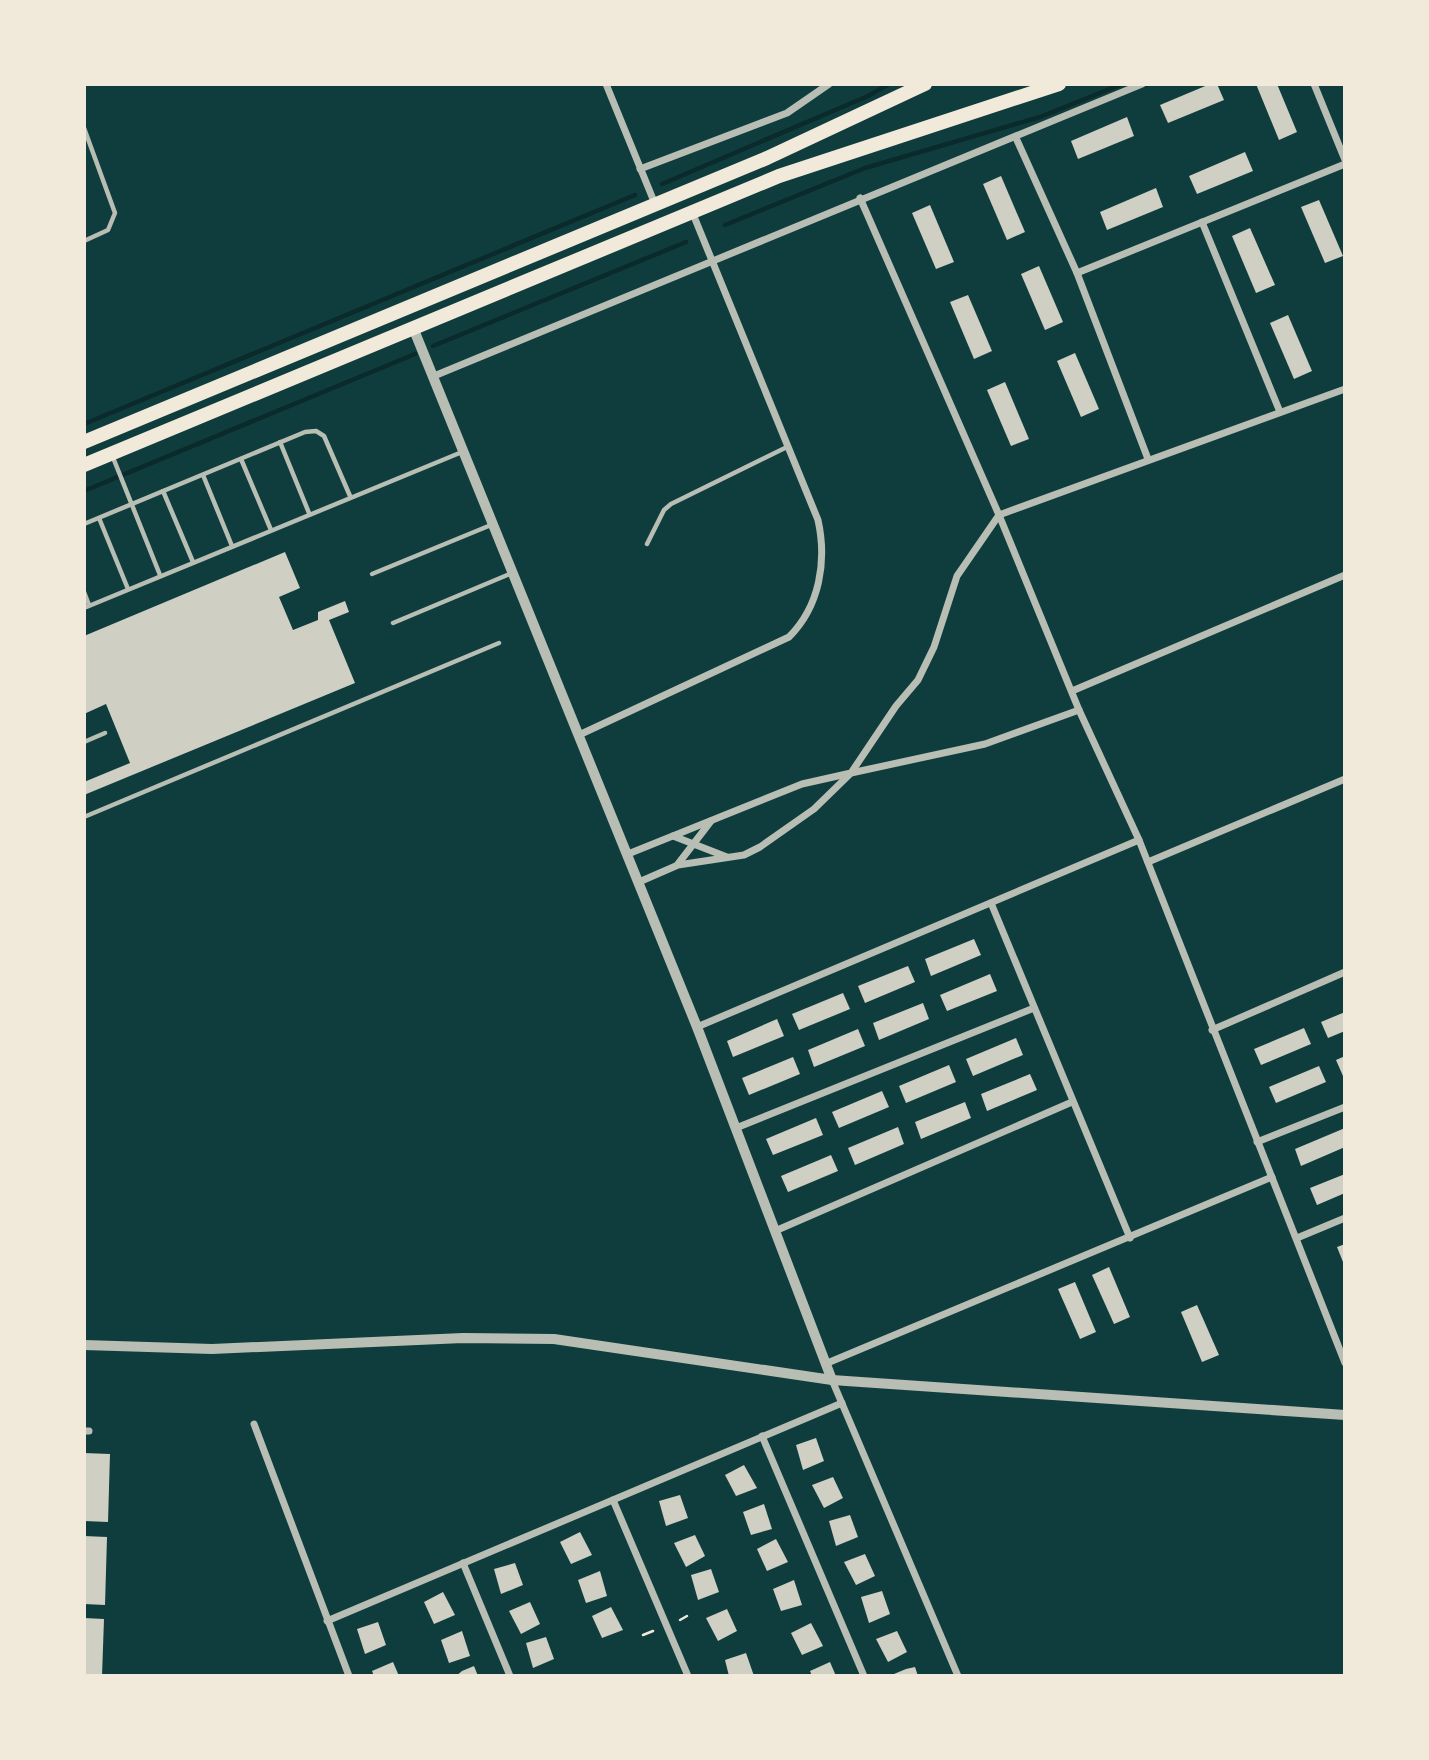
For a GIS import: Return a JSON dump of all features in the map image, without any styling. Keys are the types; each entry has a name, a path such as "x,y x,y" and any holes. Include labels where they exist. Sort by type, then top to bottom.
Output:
{"main road":[{"path":"84,442 653,200 831,130 925,84"},
{"path":"84,465 779,176 1051,86"}],"street":[{"path":"606,84 653,200"},
{"path":"640,169 787,113 829,84"},
{"path":"434,376 712,259 1016,138 1142,84"},
{"path":"1077,273 1345,162 1314,84"},
{"path":"1016,138 1077,273 1148,459"},
{"path":"860,198 999,515 1079,710 1149,862 1212,1030 1342,1344 1345,1363"},
{"path":"579,735 789,637 801,625 811,607 819,583 821,536 788,447 693,214"},
{"path":"1202,222 1280,412"},
{"path":"414,330 697,1027 825,1364 958,1676"},
{"path":"639,882 678,865 744,855 760,847 814,809 851,773 896,706 918,680 934,647 957,576 999,515 1345,389"},
{"path":"1072,691 1345,575"},
{"path":"628,854 802,784 985,744 1079,710"},
{"path":"1149,862 1345,779"},
{"path":"678,865 712,820"},
{"path":"673,836 727,857"},
{"path":"697,1027 1139,840"},
{"path":"990,903 1130,1238"},
{"path":"1212,1030 1345,972"},
{"path":"736,1128 1034,1008"},
{"path":"775,1231 1072,1102"},
{"path":"1257,1142 1345,1107"},
{"path":"825,1364 1272,1177"},
{"path":"1297,1238 1345,1218"},
{"path":"84,1345 212,1349 463,1338 529,1338 832,1380 1345,1415"},
{"path":"327,1621 842,1403"},
{"path":"254,1424 349,1676"},
{"path":"762,1436 864,1676"},
{"path":"613,1500 688,1676"},
{"path":"463,1563 510,1676"}],"lane":[{"path":"84,128 115,213 108,230 84,241"},
{"path":"84,524 305,432 316,431 324,436 350,496"},
{"path":"280,442 309,513"},
{"path":"647,544 664,510 671,504 788,447"},
{"path":"84,592 87,606 464,451"},
{"path":"111,454 160,575"},
{"path":"241,459 271,530"},
{"path":"203,475 232,546"},
{"path":"163,491 193,562"},
{"path":"99,518 128,589"},
{"path":"372,574 494,524"},
{"path":"393,623 513,573"},
{"path":"84,817 499,643"},
{"path":"84,742 105,733"}],"path":[{"path":"680,1620 687,1616"},
{"path":"643,1635 653,1631"}],"building":[{"path":"1210,84 1217,84 1224,100 1168,123 1160,105"},
{"path":"1256,84 1277,84 1297,132 1279,140"},
{"path":"1127,117 1134,136 1078,159 1071,141"},
{"path":"1245,152 1253,171 1197,194 1189,176"},
{"path":"1001,176 1025,232 1007,240 983,184"},
{"path":"1156,188 1163,207 1107,230 1100,212"},
{"path":"1319,200 1343,256 1325,263 1301,207"},
{"path":"930,205 954,262 936,269 912,213"},
{"path":"1250,228 1275,285 1256,293 1232,236"},
{"path":"1039,266 1063,322 1045,330 1021,274"},
{"path":"968,295 992,351 974,359 950,302"},
{"path":"1288,315 1312,371 1294,379 1270,323"},
{"path":"1075,353 1099,409 1081,417 1057,361"},
{"path":"1005,382 1029,439 1011,446 987,390"},
{"path":"285,552 300,588 279,597 293,630 318,620 318,612 345,601 349,612 329,620 355,683 84,795 84,782 130,763 106,704 84,714 84,636"},
{"path":"974,939 981,955 931,976 925,959"},
{"path":"908,966 915,982 865,1003 858,986"},
{"path":"990,974 997,991 947,1011 940,995"},
{"path":"843,993 850,1009 799,1030 792,1014"},
{"path":"923,1003 929,1019 879,1040 873,1023"},
{"path":"1345,1012 1345,1031 1328,1038 1321,1022"},
{"path":"777,1019 784,1036 733,1057 727,1041"},
{"path":"1304,1028 1311,1044 1261,1065 1254,1049"},
{"path":"858,1029 865,1046 814,1067 808,1050"},
{"path":"1016,1038 1023,1055 973,1076 966,1059"},
{"path":"1345,1056 1345,1075 1343,1076 1336,1060"},
{"path":"793,1057 800,1074 749,1095 742,1078"},
{"path":"949,1065 956,1082 906,1103 899,1086"},
{"path":"1319,1066 1326,1082 1276,1103 1269,1087"},
{"path":"1030,1074 1037,1090 987,1111 981,1094"},
{"path":"882,1091 889,1107 839,1128 832,1112"},
{"path":"965,1102 971,1118 921,1139 915,1122"},
{"path":"816,1118 823,1135 773,1155 766,1139"},
{"path":"898,1127 904,1144 855,1165 848,1148"},
{"path":"1345,1128 1345,1147 1301,1166 1295,1149"},
{"path":"831,1155 838,1171 788,1192 781,1176"},
{"path":"1345,1174 1345,1193 1317,1205 1310,1188"},
{"path":"1345,1244 1345,1261 1343,1262 1337,1247"},
{"path":"1109,1267 1130,1317 1114,1324 1092,1275"},
{"path":"1075,1282 1096,1332 1080,1339 1058,1289"},
{"path":"1197,1305 1219,1355 1202,1362 1181,1312"},
{"path":"816,1438 824,1461 803,1470 796,1445"},
{"path":"84,1453 110,1454 108,1522 84,1521"},
{"path":"744,1465 757,1488 736,1496 725,1475"},
{"path":"833,1477 843,1498 824,1508 812,1485"},
{"path":"680,1495 688,1518 666,1526 659,1501"},
{"path":"764,1504 772,1529 751,1535 743,1512"},
{"path":"850,1515 858,1537 836,1546 829,1521"},
{"path":"580,1532 592,1555 571,1564 560,1542"},
{"path":"695,1535 705,1556 686,1567 674,1543"},
{"path":"84,1536 107,1537 105,1605 84,1604"},
{"path":"776,1539 788,1562 767,1571 757,1549"},
{"path":"865,1554 875,1576 856,1585 844,1562"},
{"path":"515,1563 523,1585 501,1594 494,1569"},
{"path":"711,1569 719,1592 698,1600 691,1575"},
{"path":"600,1571 607,1596 586,1603 578,1580"},
{"path":"794,1580 802,1605 781,1611 773,1589"},
{"path":"882,1591 890,1614 869,1623 861,1597"},
{"path":"443,1592 455,1615 434,1624 424,1602"},
{"path":"530,1602 540,1624 521,1634 509,1611"},
{"path":"611,1607 623,1630 602,1638 592,1616"},
{"path":"727,1609 737,1631 718,1641 706,1618"},
{"path":"84,1618 104,1619 102,1676 84,1676"},
{"path":"378,1622 386,1645 365,1654 357,1629"},
{"path":"811,1623 823,1646 802,1655 791,1633"},
{"path":"462,1631 470,1656 449,1663 441,1640"},
{"path":"897,1631 907,1652 888,1662 876,1639"},
{"path":"546,1637 554,1659 533,1668 526,1643"},
{"path":"746,1653 754,1676 729,1676 725,1660"},
{"path":"393,1662 399,1676 374,1676 372,1671"},
{"path":"830,1662 836,1676 812,1676 810,1671"},
{"path":"474,1666 478,1676 456,1676 462,1671"},
{"path":"915,1667 918,1676 894,1674 906,1669"}],"waterway":[{"path":"662,184 868,96 889,84"},
{"path":"725,225 865,168 1040,117 1122,84"},
{"path":"84,424 635,195"},
{"path":"433,346 686,242"},
{"path":"84,491 415,354"}]}
